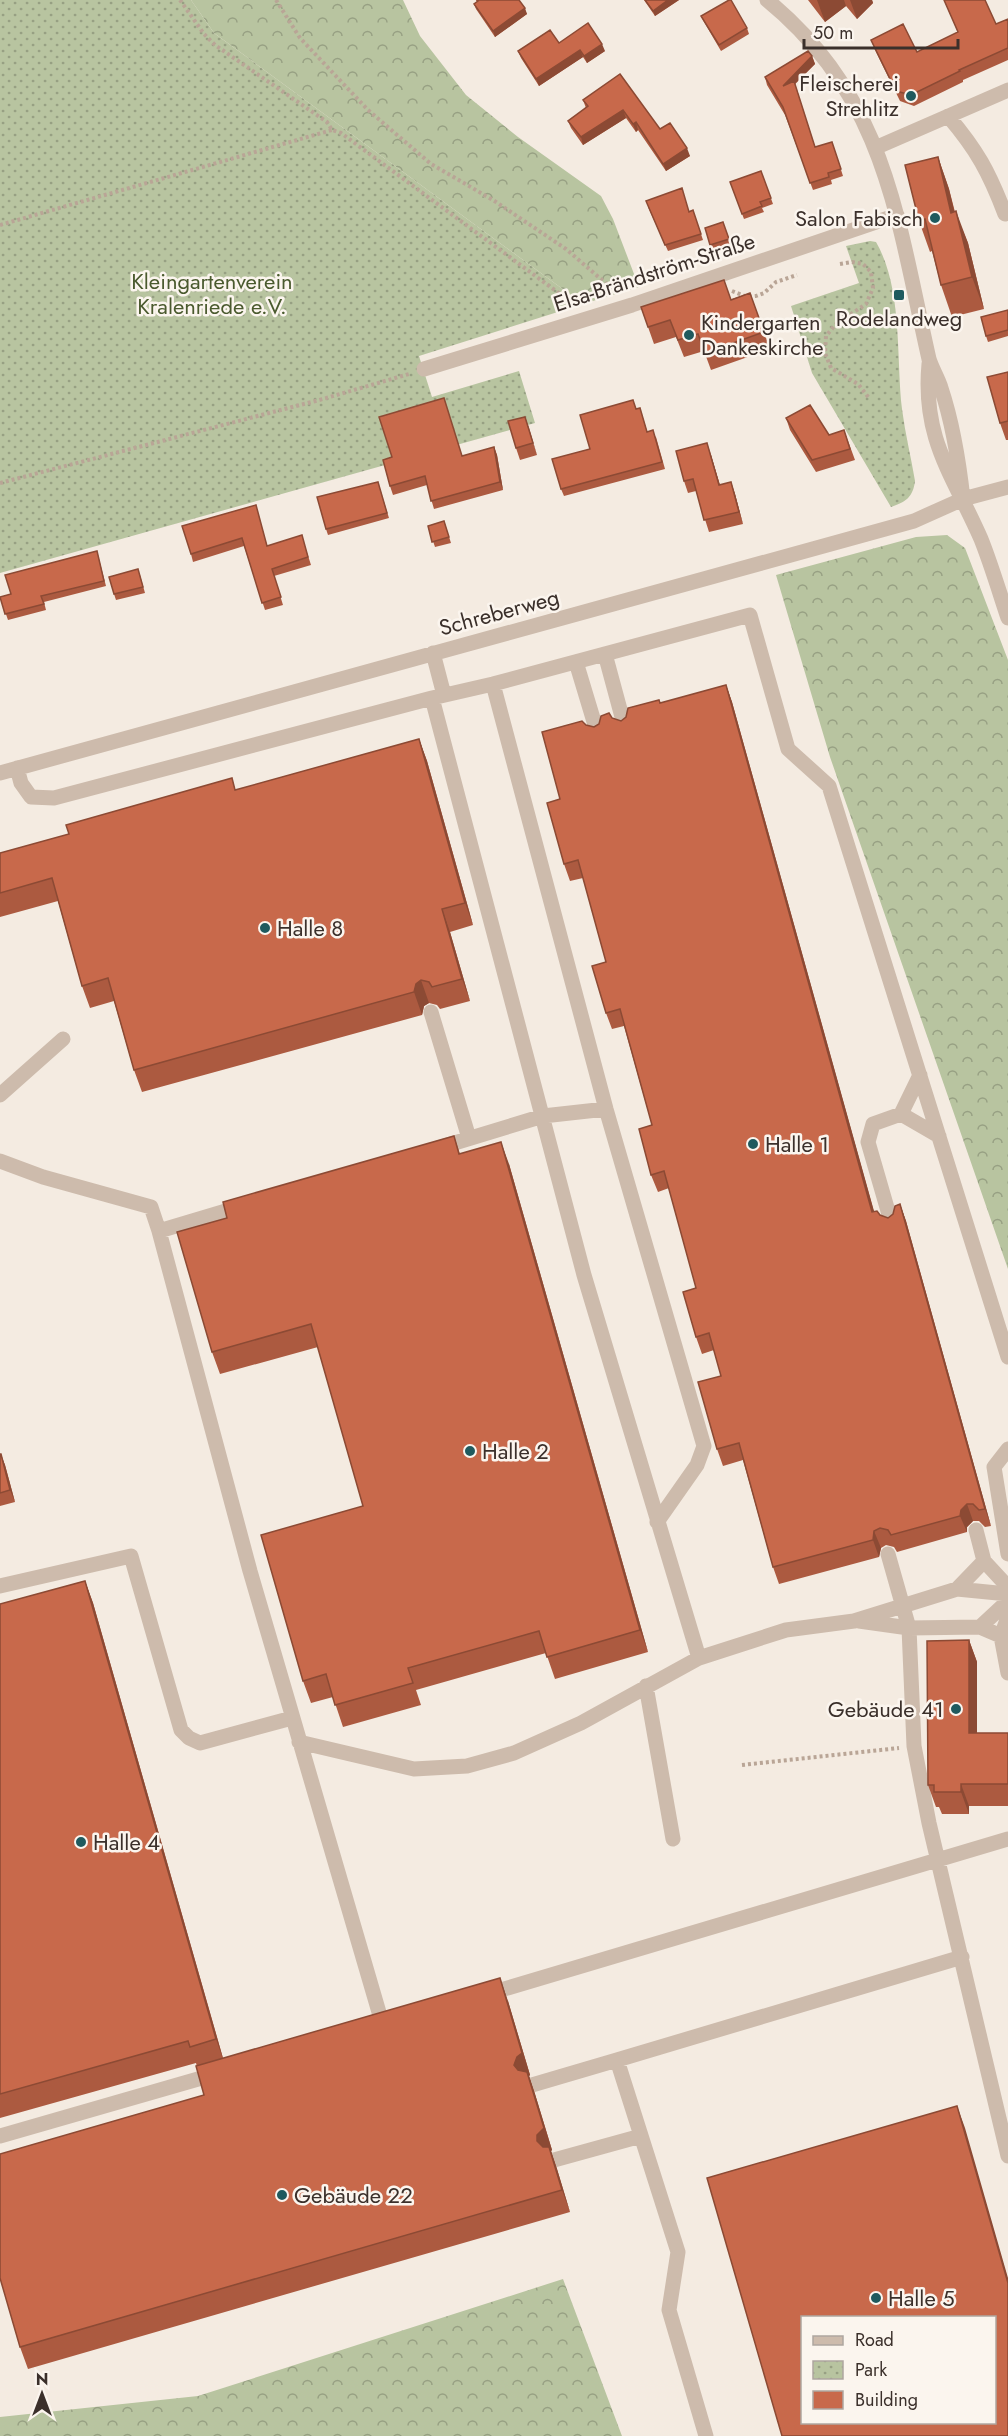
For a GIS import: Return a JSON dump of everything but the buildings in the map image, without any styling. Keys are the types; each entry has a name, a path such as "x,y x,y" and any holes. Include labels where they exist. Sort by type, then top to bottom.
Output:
{"street":[{"path":"767,0 805,35 831,66 852,96 875,148 897,215 913,277 930,362 941,387 951,426 963,499 982,541 1008,618"},
{"path":"875,148 1008,90"},
{"path":"948,116 973,146 993,180 1005,214"},
{"name":"Elsa-Brändström-Straße","path":"424,369 632,305 897,215"},
{"name":"Schreberweg","path":"0,773 914,521 963,499 1008,487"},
{"path":"17,768 21,783 31,797 54,798 750,615 788,749 829,786 1008,1357"},
{"path":"433,653 438,696 584,1275 699,1658"},
{"path":"605,654 625,728"},
{"path":"576,662 598,735"},
{"path":"493,684 606,1109 704,1446 697,1465 657,1522"},
{"path":"431,1012 469,1138"},
{"path":"0,1095 63,1039"},
{"path":"892,1225 868,1142 873,1124 901,1114 920,1075"},
{"path":"423,1152 543,1116 606,1109"},
{"path":"901,1114 939,1136"},
{"path":"0,1161 43,1177 150,1207 159,1231 292,1718 383,2026"},
{"path":"159,1231 263,1200"},
{"path":"1008,1449 994,1467 1008,1554"},
{"path":"976,1530 984,1561 1008,1587"},
{"path":"888,1554 909,1629 914,1746 936,1860 962,1958 1008,2156"},
{"path":"0,1586 131,1556 181,1730 189,1738 200,1743 292,1718"},
{"path":"957,1589 984,1561"},
{"path":"299,1742 414,1769 466,1766 514,1753 581,1723 699,1658 786,1630 854,1621 957,1589 1008,1594"},
{"path":"980,1627 1008,1601"},
{"path":"1008,1617 1001,1636 1008,1673"},
{"path":"854,1621 909,1629 980,1627 1001,1636"},
{"path":"646,1686 673,1839"},
{"path":"470,1999 1008,1839"},
{"path":"532,2085 962,1958"},
{"path":"617,2060 678,2252 669,2310 706,2436"},
{"path":"0,2136 236,2068"},
{"path":"555,2160 641,2136"}],"path":[{"path":"180,0 204,34 215,45 327,122 332,130"},
{"path":"276,0 300,38 368,110 431,164 493,200 566,249 632,305"},
{"path":"0,225 332,130 341,133 576,306"},
{"path":"840,264 852,261 863,264 871,272 873,288 866,304 836,324 826,336 825,353 831,368 858,384 869,398"},
{"path":"725,292 735,291 747,297 756,296 764,293 776,282 797,275"},
{"path":"0,483 301,405 424,369"},
{"path":"742,1765 903,1747"}],"green space":[{"name":"Kleingartenverein Kralenriede e.V.","path":"0,0 191,0 214,33 583,304 419,356 432,397 519,371 535,423 0,573"},
{"path":"191,0 403,0 420,36 466,95 518,137 601,196 613,219 639,287 583,304 214,33"},
{"path":"876,242 885,261 895,302 902,409 915,481 913,491 908,498 891,507 812,373 791,306 859,283 846,246"},
{"path":"947,535 965,548 1008,660 1008,1269 830,757 776,575 916,537"},
{"path":"563,2279 622,2436 0,2436 0,2417 198,2396"}],"place":[{"name":"Fleischerei Strehlitz","path":"911,96"},
{"name":"Salon Fabisch","path":"935,218"},
{"name":"Rodelandweg","path":"899,295"},
{"name":"Kindergarten Dankeskirche","path":"689,335"},
{"name":"Halle 8","path":"265,928"},
{"name":"Halle 1","path":"753,1144"},
{"name":"Halle 2","path":"470,1451"},
{"name":"Gebäude 41","path":"956,1709"},
{"name":"Halle 4","path":"81,1842"},
{"name":"Gebäude 22","path":"282,2195"},
{"name":"Halle 5","path":"876,2298"}]}
